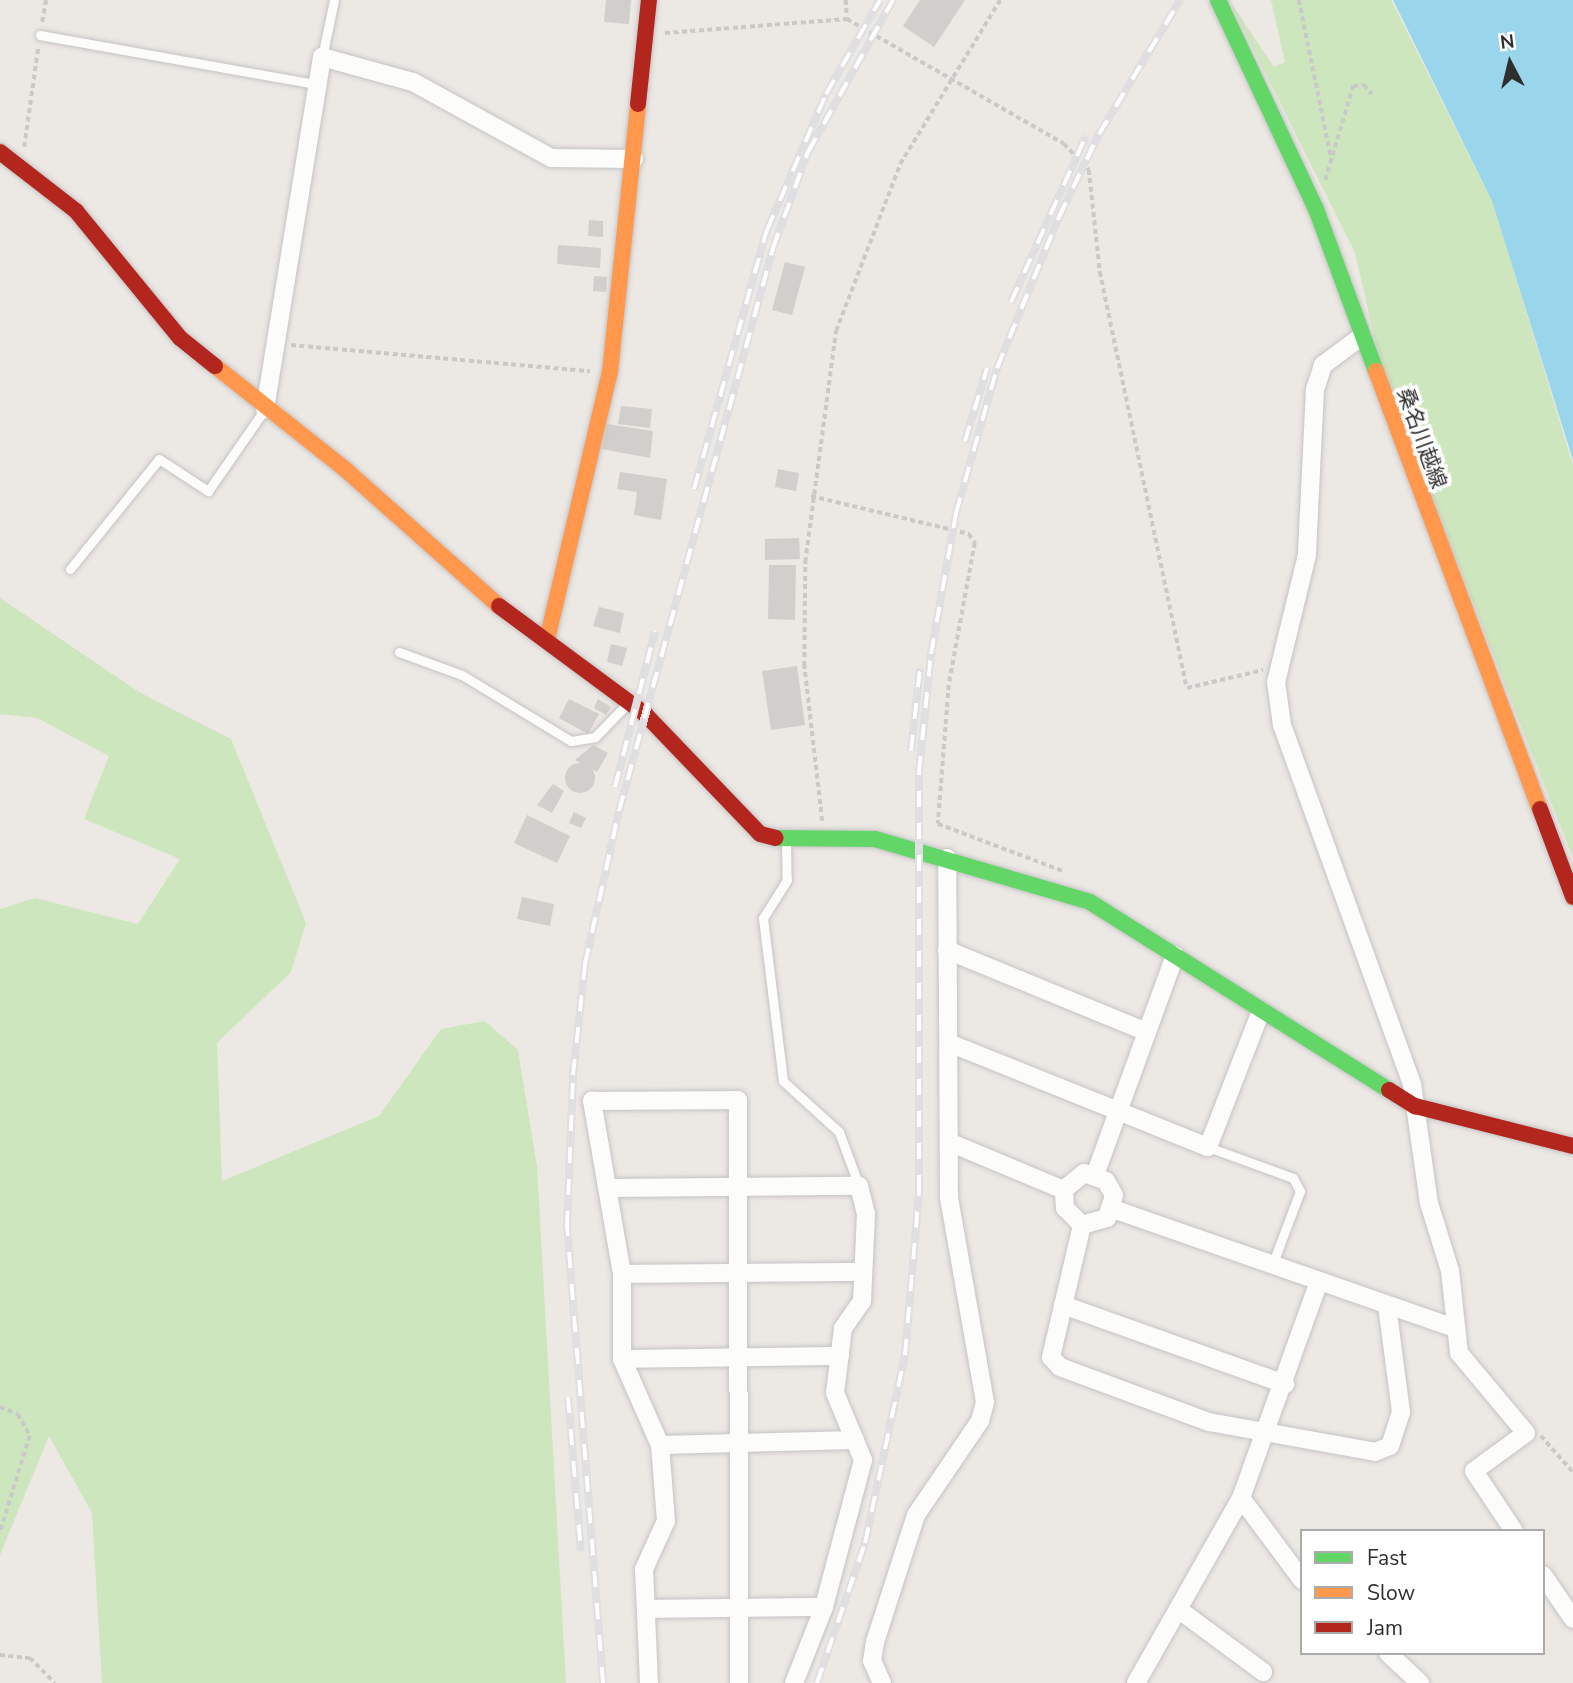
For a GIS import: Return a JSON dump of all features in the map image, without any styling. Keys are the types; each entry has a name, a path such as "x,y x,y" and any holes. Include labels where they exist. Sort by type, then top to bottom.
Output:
{"street":[{"path":"547,640 610,372 649,0"},
{"name":"桑名川越線","path":"1218,0 1316,209 1573,897"},
{"path":"265,409 322,57 413,82 551,158 634,159"},
{"path":"0,152 21,164 76,211 180,338 265,409 346,470 485,596 629,701 760,834 786,841 875,839 1090,902 1415,1106 1573,1146"},
{"path":"1362,336 1323,365 1315,389 1307,555 1276,682 1282,725 1415,1106 1429,1203 1450,1270 1458,1353 1526,1433 1474,1471 1513,1529"},
{"path":"882,1683 872,1661 875,1642 916,1515 980,1421 985,1402 949,1197 947,858"},
{"path":"947,950 1147,1032"},
{"path":"1095,1175 1175,955"},
{"path":"949,1043 1117,1114 1208,1147 1261,1011"},
{"path":"649,1683 650,1609 644,1569 666,1521 660,1445 622,1359 622,1274 612,1188 592,1101 738,1100 743,1441 739,1683"},
{"path":"949,1142 1064,1190"},
{"path":"1082,1225 1065,1208 1064,1190 1071,1179 1095,1175"},
{"path":"1082,1225 1099,1223 1110,1208 1114,1195 1095,1175"},
{"path":"612,1188 859,1186 866,1214 862,1301 843,1328 835,1393 863,1460 824,1607 794,1683"},
{"path":"1110,1208 1455,1328"},
{"path":"1082,1225 1051,1357 1060,1367 1209,1422 1267,1436 1376,1452 1390,1446 1401,1412 1387,1306"},
{"path":"622,1274 863,1272"},
{"path":"1136,1683 1182,1612 1241,1499 1267,1436 1319,1281"},
{"path":"1063,1305 1285,1384"},
{"path":"622,1359 840,1356"},
{"path":"660,1445 855,1440"},
{"path":"1241,1499 1300,1577"},
{"path":"1545,1578 1573,1619"},
{"path":"650,1609 824,1607"},
{"path":"1182,1612 1263,1672"},
{"path":"1390,1655 1420,1683"}],"lane":[{"path":"322,57 334,0"},
{"path":"40,35 316,84"},
{"path":"70,569 159,459 208,491 265,409"},
{"path":"399,652 462,675 571,741 595,737 629,701"},
{"path":"786,841 787,880 763,918 782,1081 839,1132 859,1186"},
{"path":"1208,1147 1293,1178 1300,1191 1273,1263"}],"path":[{"path":"21,164 46,0"},
{"path":"846,0 847,19"},
{"path":"824,841 804,666 811,496 836,331 879,209 949,83 1000,0"},
{"path":"1299,0 1332,162"},
{"path":"646,34 847,19 949,83 1064,144 1088,170 1100,272 1187,688 1281,666"},
{"path":"1316,209 1353,86 1364,85 1372,94"},
{"path":"275,343 610,372"},
{"path":"811,496 969,534 975,542 949,685 938,824 1023,855"},
{"path":"0,1407 18,1414 30,1436 0,1533"},
{"path":"1526,1433 1535,1429 1573,1472"},
{"path":"0,1655 30,1658 55,1683"}],"green space":[{"path":"1229,0 1274,67 1285,62 1271,0 1391,0 1493,203 1573,465 1573,858 1382,370 1355,253"},
{"path":"0,598 139,692 231,739 306,923 291,972 217,1043 222,1181 379,1116 441,1029 485,1021 518,1050 537,1166 566,1683 102,1683 92,1513 49,1436 0,1555 0,909 35,898 138,924 180,859 84,819 109,756 37,718 0,714"}],"water":[{"path":"1393,0 1573,0 1573,460 1492,201"}],"building":[{"path":"606,0 631,0 629,24 604,22"},
{"path":"920,0 965,0 934,47 903,26"},
{"path":"589,220 603,221 603,237 588,236"},
{"path":"558,245 601,248 600,268 557,264"},
{"path":"785,262 805,267 792,315 772,310"},
{"path":"594,276 607,277 606,292 593,291"},
{"path":"621,406 652,409 650,428 618,424"},
{"path":"607,424 653,431 650,458 602,449"},
{"path":"778,469 799,473 796,491 775,487"},
{"path":"620,472 667,479 661,520 634,515 637,492 617,489"},
{"path":"799,538 800,559 765,560 765,539"},
{"path":"769,565 796,565 795,620 768,619"},
{"path":"599,607 624,613 620,633 593,626"},
{"path":"611,644 627,648 622,666 607,662"},
{"path":"797,666 805,725 771,730 762,671"},
{"path":"569,699 599,714 588,734 559,718"},
{"path":"598,699 611,707 606,715 594,708"},
{"path":"593,745 608,753 597,772 575,760"},
{"path":"580,763 586,764 594,772 594,784 586,792 580,793 574,792 566,784 565,778 566,772 574,764"},
{"path":"553,784 564,791 552,813 537,805"},
{"path":"574,812 586,818 581,828 569,823"},
{"path":"527,815 570,836 557,863 514,843"},
{"path":"522,897 554,904 550,926 517,919"}],"railway":[{"path":"694,489 767,230 826,94 880,0"},
{"path":"603,1683 567,1227 573,1075 585,964 619,811 773,248 808,152 893,0"},
{"path":"817,1683 865,1543 905,1355 919,1191 919,772 931,654 956,513 997,368 1059,217 1099,134 1180,0"},
{"path":"1011,302 1086,136"},
{"path":"965,441 987,368"},
{"path":"615,787 655,631"},
{"path":"911,751 920,668"},
{"path":"568,1397 581,1551"}],"traffic: fast":[{"path":"1218,0 1316,209 1376,371"},
{"path":"776,838 875,839 1090,902 1389,1090"}],"traffic: slow":[{"path":"547,640 610,372 638,104"},
{"path":"215,366 346,470 499,606"},
{"path":"1376,371 1540,809"}],"traffic: jam":[{"path":"638,104 649,0"},
{"path":"0,152 76,211 180,338 215,366"},
{"path":"499,606 645,714 760,834 776,838"},
{"path":"1540,809 1573,897"},
{"path":"1389,1090 1415,1106 1573,1146"}]}
